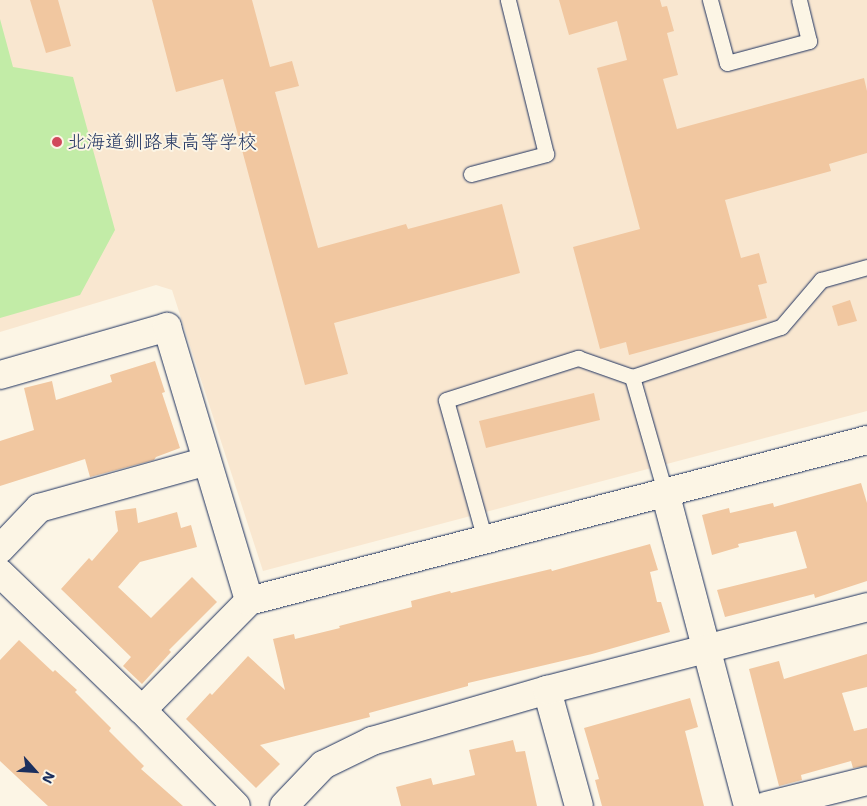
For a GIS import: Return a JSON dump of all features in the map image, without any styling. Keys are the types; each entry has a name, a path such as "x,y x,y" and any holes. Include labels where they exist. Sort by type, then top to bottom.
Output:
{"street":[{"path":"0,375 167,328 249,601"},
{"path":"142,710 249,601 867,440"},
{"path":"0,548 39,508 207,461"},
{"path":"665,492 748,806"},
{"path":"0,573 142,710 236,806"},
{"path":"284,806 322,765 372,741 546,690 867,607"},
{"path":"546,690 579,806"},
{"path":"766,806 867,781"}],"lane":[{"path":"471,174 546,154 508,0"},
{"path":"710,0 726,63 809,41 799,0"},
{"path":"485,540 446,400 578,358 632,377 781,327 821,280 867,267"},
{"path":"632,377 665,492"}],"shaded area":[{"path":"0,0 867,0 867,411 263,571 172,290 156,285 0,332"}],"green space":[{"name":"北海道釧路東高等学校","path":"0,19 13,67 73,77 115,230 80,295 0,318"}],"building":[{"path":"30,0 58,0 71,46 46,53"},
{"path":"152,0 252,0 270,67 292,61 299,86 275,92 318,248 406,224 408,229 502,204 520,273 334,323 348,374 305,385 223,79 176,92"},
{"path":"559,0 660,0 662,7 667,6 674,31 667,33 678,75 663,79 677,129 864,78 867,91 867,153 829,164 831,171 725,200 741,258 759,253 767,283 758,285 767,318 629,355 626,342 600,349 573,247 640,229 597,68 627,60 617,21 569,35"},
{"path":"850,300 857,321 838,326 832,306"},
{"path":"155,361 165,392 162,393 180,448 156,457 154,460 90,477 85,459 0,486 0,441 34,430 24,388 52,381 56,400 112,382 110,375"},
{"path":"594,393 600,420 486,448 479,421"},
{"path":"861,483 867,503 867,581 815,598 814,594 725,617 717,590 807,568 796,531 738,544 739,547 712,555 702,515 729,508 730,513 773,503 774,507"},
{"path":"136,508 138,523 177,512 181,528 191,525 197,547 140,562 118,587 151,618 192,577 217,602 169,650 171,652 142,684 123,666 131,657 61,589 89,558 92,561 118,531 115,511"},
{"path":"650,544 658,570 650,572 657,602 661,602 670,632 592,654 468,683 468,686 369,713 370,717 260,745 280,764 256,788 186,719 210,693 212,695 248,656 285,690 273,639 294,634 295,639 340,628 339,626 412,607 411,601 551,569 552,571"},
{"path":"19,640 53,672 55,670 77,690 75,692 111,728 109,731 144,766 141,769 183,806 48,806 0,761 0,660"},
{"path":"867,654 867,687 842,693 854,731 867,728 867,766 853,768 851,761 801,775 802,780 779,786 749,669 779,661 784,679"},
{"path":"690,698 698,727 685,731 704,806 602,806 595,780 599,779 584,728"},
{"path":"513,740 516,752 525,751 537,806 401,806 396,787 431,778 433,785 475,775 469,750"}],"place":[{"name":"北海道釧路東高等学校","path":"57,142"}]}
